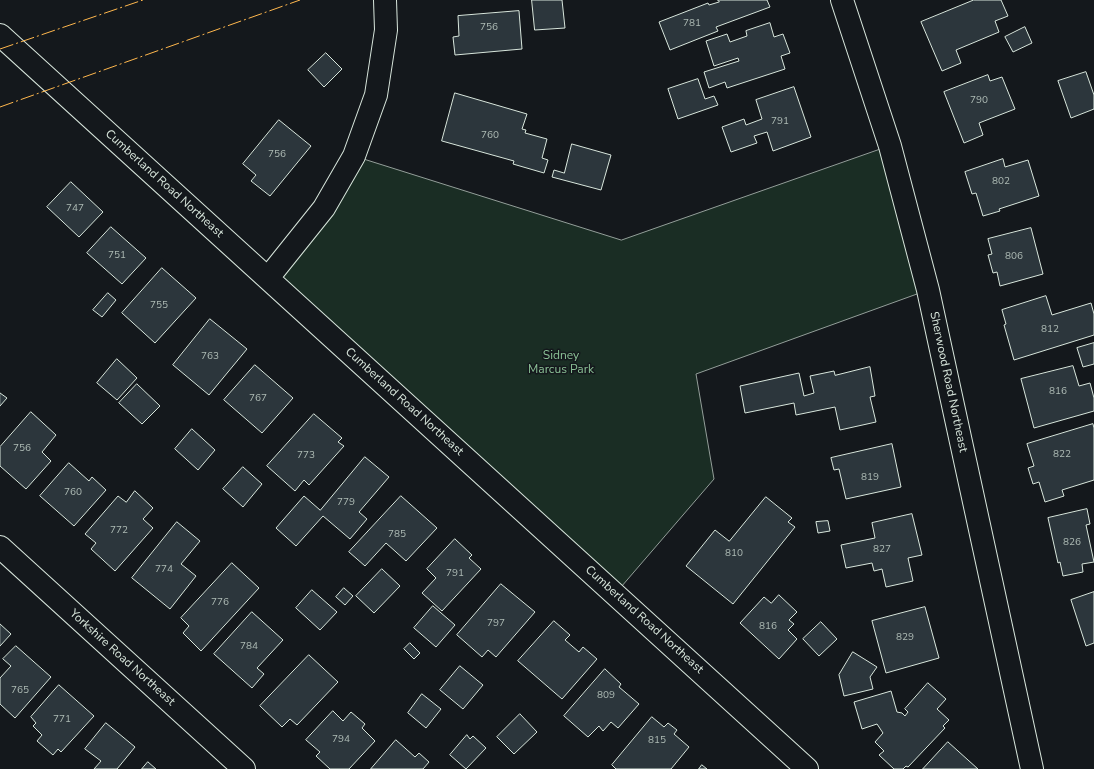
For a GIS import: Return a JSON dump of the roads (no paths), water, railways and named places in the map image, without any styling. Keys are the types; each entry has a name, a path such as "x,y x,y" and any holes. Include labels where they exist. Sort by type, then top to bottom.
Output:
{"street":[{"path":"268,278 324,208 354,156 376,95 386,30 385,0"},
{"name":"Sherwood Road Northeast","path":"842,0 890,146 928,290 1032,769"},
{"name":"Cumberland Road Northeast","path":"0,35 808,769"},
{"name":"Yorkshire Road Northeast","path":"0,547 244,769"}],"park label":[{"name":"Sidney Marcus Park","path":"561,363"}]}
